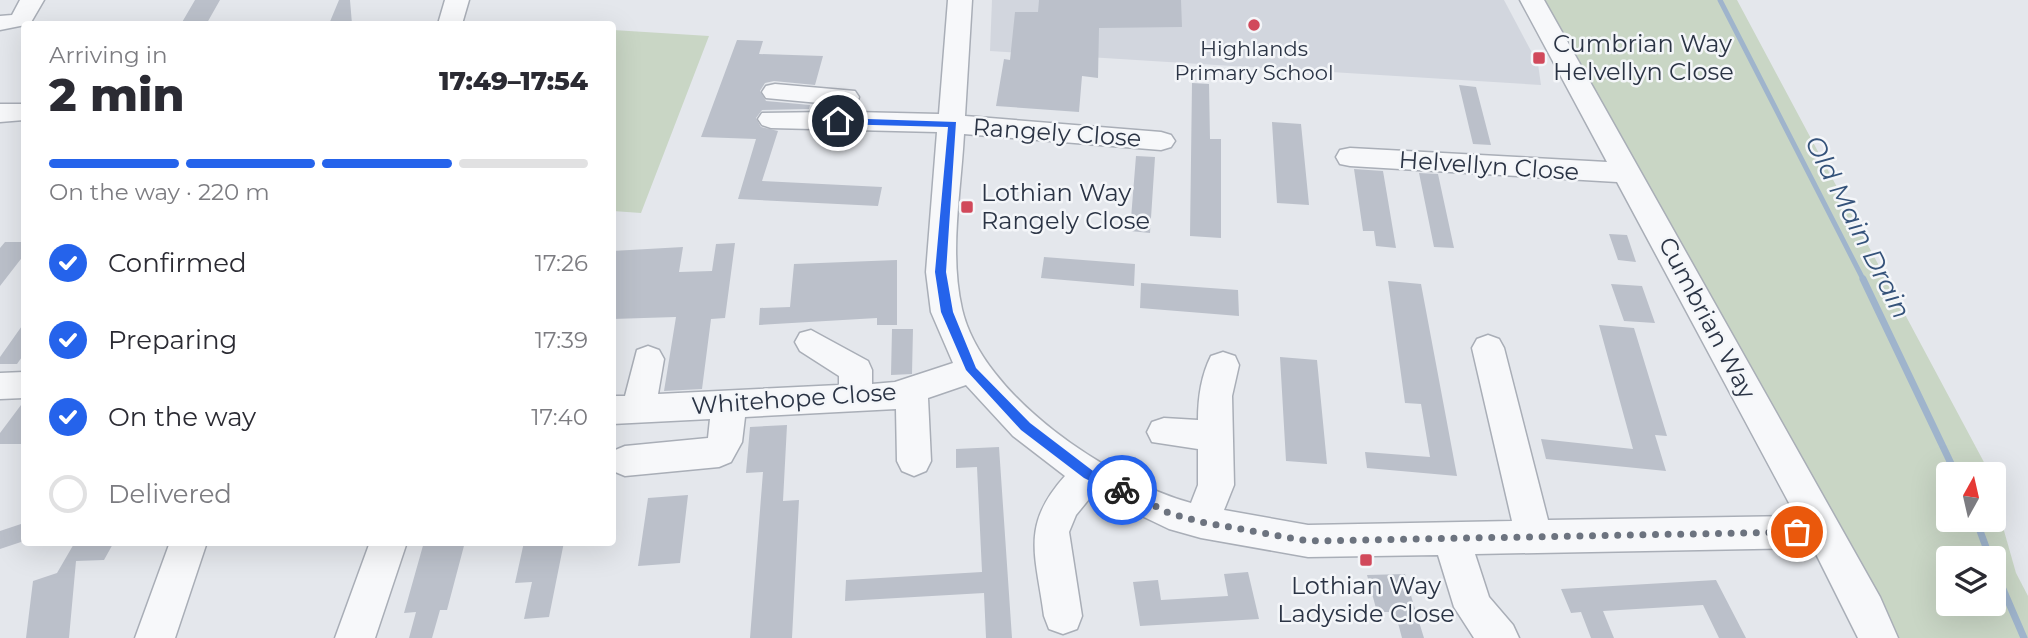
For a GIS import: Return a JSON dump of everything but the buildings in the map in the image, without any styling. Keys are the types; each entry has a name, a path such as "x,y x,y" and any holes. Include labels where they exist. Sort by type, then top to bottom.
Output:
{"street":[{"path":"0,4 33,0"},
{"path":"0,23 20,21 33,0"},
{"path":"451,21 457,0"},
{"path":"960,0 941,272 947,312 972,370 1025,426 1089,474 1169,513 1201,522 1308,541 1824,532"},
{"name":"Cumbrian Way","path":"1532,0 1824,532 1878,638"},
{"name":"Rangely Close","path":"773,106 838,121 953,124 1161,141"},
{"path":"0,113 21,112"},
{"name":"Helvellyn Close","path":"1350,157 1583,172 1628,172"},
{"path":"811,342 856,370 856,398"},
{"path":"1488,348 1534,537"},
{"path":"626,410 648,359"},
{"path":"1201,522 1216,485 1215,396 1223,366"},
{"name":"Whitehope Close","path":"626,410 895,396 972,370"},
{"path":"0,386 21,385"},
{"path":"910,391 914,419 914,461"},
{"path":"625,461 719,452 725,442 729,404"},
{"path":"1164,432 1215,436"},
{"path":"1063,615 1051,532 1061,506 1089,474"},
{"path":"1451,539 1473,607 1499,638"},
{"path":"155,638 188,546"},
{"path":"355,638 388,546"}],"shaded area":[{"name":"Highlands Primary School","path":"992,0 1504,0 1538,64 1541,85 990,51"}],"green space":[{"path":"1543,0 1737,0 1984,462 1936,462 1936,532 2004,532 2016,573 2028,596 2028,638 1896,638 1822,493"},
{"path":"616,30 709,36 641,213 616,211"}],"waterway":[{"name":"Old Main Drain","path":"1720,0 1863,280"},
{"name":"Old Main Drain","path":"1863,280 1950,462"},
{"name":"Old Main Drain","path":"1980,532 1986,546"},
{"name":"Old Main Drain","path":"2006,596 2024,638"}],"way so far":[{"path":"1122,490 1169,513 1201,522 1308,541 1797,532"}],"place":[{"name":"Highlands Primary School","path":"1254,25"},
{"name":"Cumbrian Way Helvellyn Close","path":"1539,58"},
{"name":"Lothian Way Rangely Close","path":"967,207"},
{"name":"Lothian Way Ladyside Close","path":"1366,560"}],"route":[{"path":"838,121 953,124 941,272 947,312 972,370 1025,426 1089,474 1122,490"}]}
